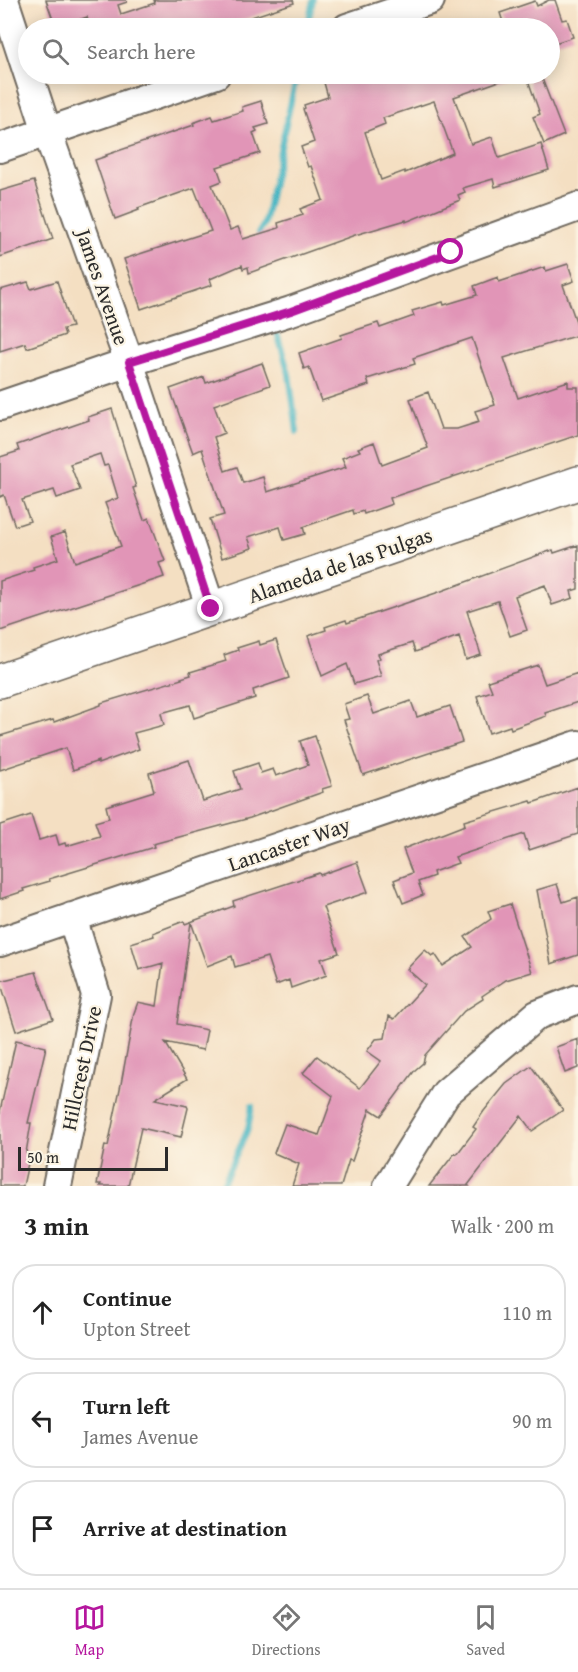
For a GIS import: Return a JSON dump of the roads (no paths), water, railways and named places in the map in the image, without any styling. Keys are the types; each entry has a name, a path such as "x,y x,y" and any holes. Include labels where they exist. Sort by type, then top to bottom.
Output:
{"main road":[{"name":"Alameda de las Pulgas","path":"0,681 578,483"}],"street":[{"name":"James Avenue","path":"4,0 18,43"},
{"path":"376,18 430,0"},
{"name":"James Avenue","path":"32,84 129,362 211,609"},
{"path":"0,148 186,84"},
{"path":"0,406 291,311 578,207"},
{"name":"Lancaster Way","path":"0,942 578,746"},
{"name":"Hillcrest Drive","path":"57,1186 96,995 72,917"},
{"path":"388,1186 446,1093 537,1015 578,999"}],"waterway":[{"path":"309,18 313,0"},
{"path":"260,241 259,232 264,224 295,84"},
{"path":"277,333 289,374 297,432"},
{"path":"222,1186 248,1129 252,1106"}]}
